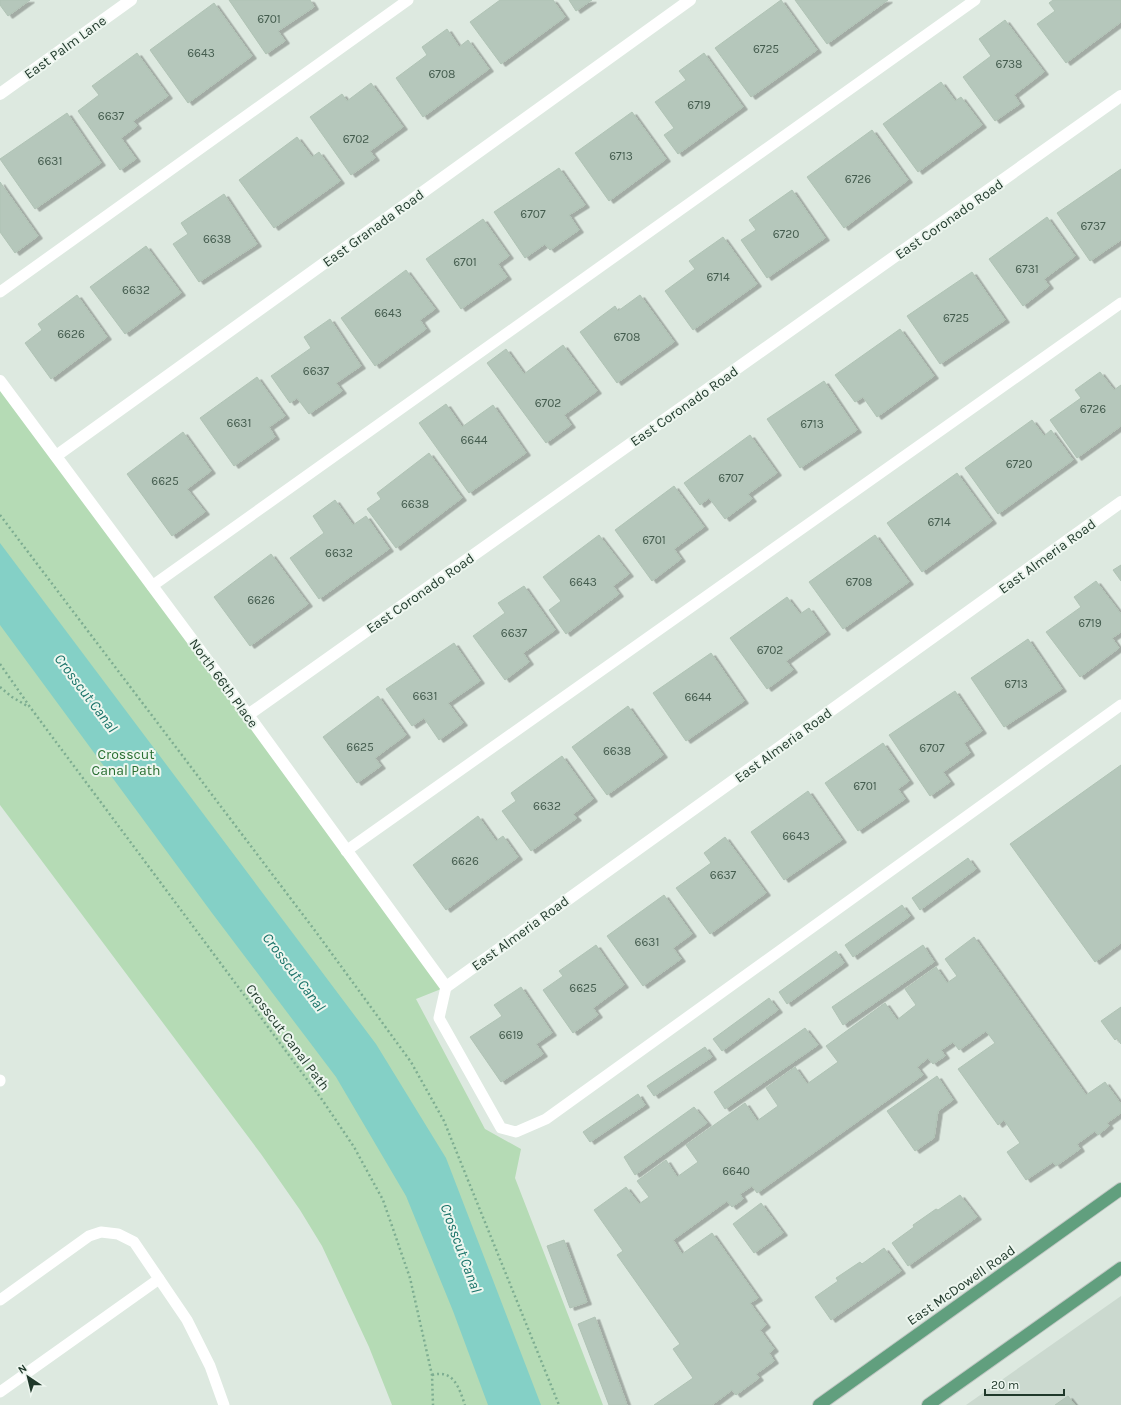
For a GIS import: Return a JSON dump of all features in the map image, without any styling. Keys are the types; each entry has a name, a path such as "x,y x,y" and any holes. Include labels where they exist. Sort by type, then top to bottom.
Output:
{"main road":[{"name":"East McDowell Road","path":"819,1405 1121,1189"},
{"path":"928,1405 1121,1268"}],"street":[{"name":"East Palm Lane","path":"0,94 131,0"},
{"name":"East Granada Road","path":"56,456 690,0"},
{"name":"East Coronado Road","path":"248,715 1121,96"},
{"name":"North 66th Place","path":"0,381 248,715 446,987"},
{"name":"East Almeria Road","path":"446,987 1121,502"}],"lane":[{"path":"0,292 408,0"},
{"path":"152,586 975,0"},
{"path":"346,851 1121,303"},
{"path":"446,987 440,1018 500,1128 516,1132 546,1119 1121,704"},
{"path":"0,1300 89,1236 101,1232 118,1234 134,1242 187,1320 210,1366 224,1405"},
{"path":"0,1392 159,1279"}],"path":[{"path":"0,515 316,932 411,1062 444,1121 559,1405"},
{"name":"Crosscut Canal Path","path":"0,664 30,707 323,1101 354,1147 382,1200 410,1278 432,1375 433,1405"},
{"name":"Crosscut Canal Path","path":"0,688 30,707"},
{"path":"432,1375 438,1373 447,1374 455,1382 465,1405"}],"shaded area":[{"path":"1121,1296 1121,1405 966,1405"}],"green space":[{"name":"Crosscut Canal Path","path":"0,381 446,987 416,999 485,1129 521,1149 515,1178 603,1405 392,1405 369,1347 322,1246 300,1210 261,1154 0,805"}],"water":[{"name":"Crosscut Canal","path":"0,543 376,1044 446,1158 541,1405 488,1405 453,1311 406,1196 336,1077 212,913 0,625"}],"building":[{"path":"0,0 30,0 8,16 0,5"},
{"path":"229,0 310,0 314,7 278,31 285,41 266,54"},
{"path":"500,0 553,0 565,17 501,64 470,22"},
{"path":"569,0 592,0 576,11"},
{"path":"781,0 817,50 751,97 715,48"},
{"path":"795,0 888,0 827,44"},
{"path":"1053,0 1121,0 1121,22 1066,63 1037,24 1055,11 1049,3"},
{"path":"214,3 252,56 188,103 150,50"},
{"path":"1005,20 1044,72 1014,95 1020,104 995,121 963,77 991,56 979,39"},
{"path":"447,29 459,47 468,40 489,69 423,117 396,78 427,55 422,47"},
{"path":"137,53 168,96 133,121 137,126 121,138 136,159 120,170 78,111 99,95 92,86"},
{"path":"704,53 743,107 678,154 664,135 674,128 655,102 686,80 679,71"},
{"path":"941,82 955,101 961,97 982,125 918,172 883,124"},
{"path":"371,83 403,127 370,151 375,158 351,175 310,117 342,94 347,101"},
{"path":"632,112 666,159 609,201 575,153"},
{"path":"67,113 101,163 35,209 0,159"},
{"path":"872,130 908,180 844,228 807,177"},
{"path":"297,137 312,157 319,152 340,181 274,228 239,180"},
{"path":"559,168 585,205 569,215 579,230 550,250 545,244 525,258 494,212"},
{"path":"1121,169 1121,240 1090,261 1057,213"},
{"path":"0,182 38,236 15,253 0,232"},
{"path":"792,190 825,238 767,278 741,240 756,230 749,220"},
{"path":"224,194 257,244 199,282 173,244 188,234 181,223"},
{"path":"1047,217 1075,256 1044,279 1049,286 1023,306 989,259"},
{"path":"483,219 509,256 498,264 507,277 461,309 426,259"},
{"path":"723,237 757,284 693,330 665,291 695,269 689,261"},
{"path":"146,246 181,293 125,334 90,287"},
{"path":"406,270 435,309 420,320 426,329 375,366 341,318"},
{"path":"972,272 1005,320 940,364 907,316"},
{"path":"77,295 107,337 51,379 25,343 42,330 38,324"},
{"path":"640,295 674,342 617,383 580,332 615,306 618,311"},
{"path":"330,319 361,366 336,383 342,391 309,414 297,398 290,403 271,376 311,348 304,337"},
{"path":"900,329 934,376 877,417 863,397 855,402 835,375"},
{"path":"563,345 597,391 564,415 571,425 546,443 487,363 506,349 524,374"},
{"path":"1100,372 1114,390 1121,385 1121,426 1077,458 1050,420 1081,398 1075,390"},
{"path":"257,377 285,416 269,427 275,437 234,466 200,418"},
{"path":"824,381 857,430 800,468 767,419"},
{"path":"446,404 462,427 493,405 526,453 469,493 419,423"},
{"path":"1032,420 1044,436 1051,430 1073,460 998,514 965,468"},
{"path":"183,432 211,471 187,489 205,512 172,536 127,474"},
{"path":"750,435 777,473 748,494 752,499 725,519 709,498 700,505 684,483"},
{"path":"429,453 462,498 396,548 367,509 381,499 377,493"},
{"path":"957,473 992,521 922,572 887,523"},
{"path":"674,486 704,527 674,549 681,559 652,581 615,530"},
{"path":"335,500 353,525 366,516 389,549 319,599 290,558 324,533 313,516"},
{"path":"599,535 629,574 613,586 619,594 566,634 549,610 561,601 543,577"},
{"path":"875,535 909,582 843,629 809,582"},
{"path":"271,554 308,604 250,646 214,597"},
{"path":"1121,565 1121,581 1113,570"},
{"path":"1096,581 1121,614 1121,632 1112,638 1119,648 1080,677 1046,632 1081,607 1074,597"},
{"path":"524,586 555,630 523,653 529,662 505,680 473,636 505,613 498,603"},
{"path":"787,597 800,614 809,608 826,632 786,661 793,670 767,689 730,638"},
{"path":"1028,639 1062,689 1004,727 971,678"},
{"path":"454,643 480,681 448,703 463,723 439,740 424,718 412,726 386,689"},
{"path":"711,653 744,701 686,741 653,693"},
{"path":"955,691 982,731 964,743 970,753 943,772 950,782 930,796 889,735"},
{"path":"378,696 406,735 375,758 381,766 357,783 323,737"},
{"path":"628,706 663,755 607,795 572,747"},
{"path":"883,743 909,781 898,789 905,799 858,831 825,783"},
{"path":"562,756 593,799 573,814 577,818 531,851 502,811 516,801 511,793"},
{"path":"1121,765 1121,943 1095,962 1010,844"},
{"path":"808,791 842,840 784,880 751,832"},
{"path":"478,816 496,841 503,836 518,857 446,910 413,865"},
{"path":"725,837 766,893 710,934 676,888 711,863 704,853"},
{"path":"968,858 976,869 920,910 912,898"},
{"path":"664,895 692,934 673,948 681,959 643,986 607,936"},
{"path":"902,905 910,916 853,957 845,945"},
{"path":"974,937 1086,1095 1105,1082 1121,1104 1121,1113 1107,1123 1109,1126 1098,1135 1095,1131 1077,1144 1080,1149 1056,1166 1053,1162 1026,1180 1007,1152 1020,1143 1004,1120 998,1125 958,1069 995,1043 986,1031 959,1050 953,1042 941,1050 945,1056 933,1064 928,1058 917,1067 923,1075 757,1193 752,1186 740,1194 743,1199 732,1207 727,1201 673,1240 682,1254 712,1233 758,1298 750,1303 766,1325 760,1330 774,1349 769,1353 774,1361 756,1374 759,1378 736,1395 732,1390 712,1405 654,1405 693,1378 673,1349 680,1344 617,1255 623,1251 594,1210 626,1187 639,1204 649,1197 637,1181 666,1160 677,1177 698,1162 686,1145 745,1103 757,1121 778,1106 766,1088 795,1067 807,1084 838,1062 826,1046 885,1003 897,1020 916,1005 905,989 936,967 947,983 957,976 945,959"},
{"path":"596,945 624,985 593,1008 598,1015 573,1033 543,990 563,976 559,971"},
{"path":"923,945 934,962 843,1025 832,1007"},
{"path":"836,951 844,963 787,1004 779,992"},
{"path":"521,987 552,1033 536,1044 543,1054 501,1082 470,1037 502,1016 494,1005"},
{"path":"769,998 778,1010 722,1051 713,1039"},
{"path":"1121,1007 1121,1044 1117,1038 1115,1040 1101,1021"},
{"path":"805,1028 818,1045 725,1109 714,1092"},
{"path":"705,1047 712,1057 654,1096 647,1086"},
{"path":"937,1076 953,1100 938,1111 934,1138 915,1151 887,1111"},
{"path":"638,1094 645,1105 590,1142 583,1132"},
{"path":"694,1107 707,1123 635,1175 624,1157"},
{"path":"960,1195 977,1217 908,1266 892,1243 914,1227 913,1225"},
{"path":"761,1203 783,1233 754,1253 733,1224"},
{"path":"564,1240 587,1302 570,1308 547,1246"},
{"path":"884,1248 901,1271 831,1320 815,1297 838,1281 836,1278 860,1262 862,1264"},
{"path":"595,1317 627,1405 609,1405 578,1324"},
{"path":"1068,1396 1075,1405 1055,1405"}]}
